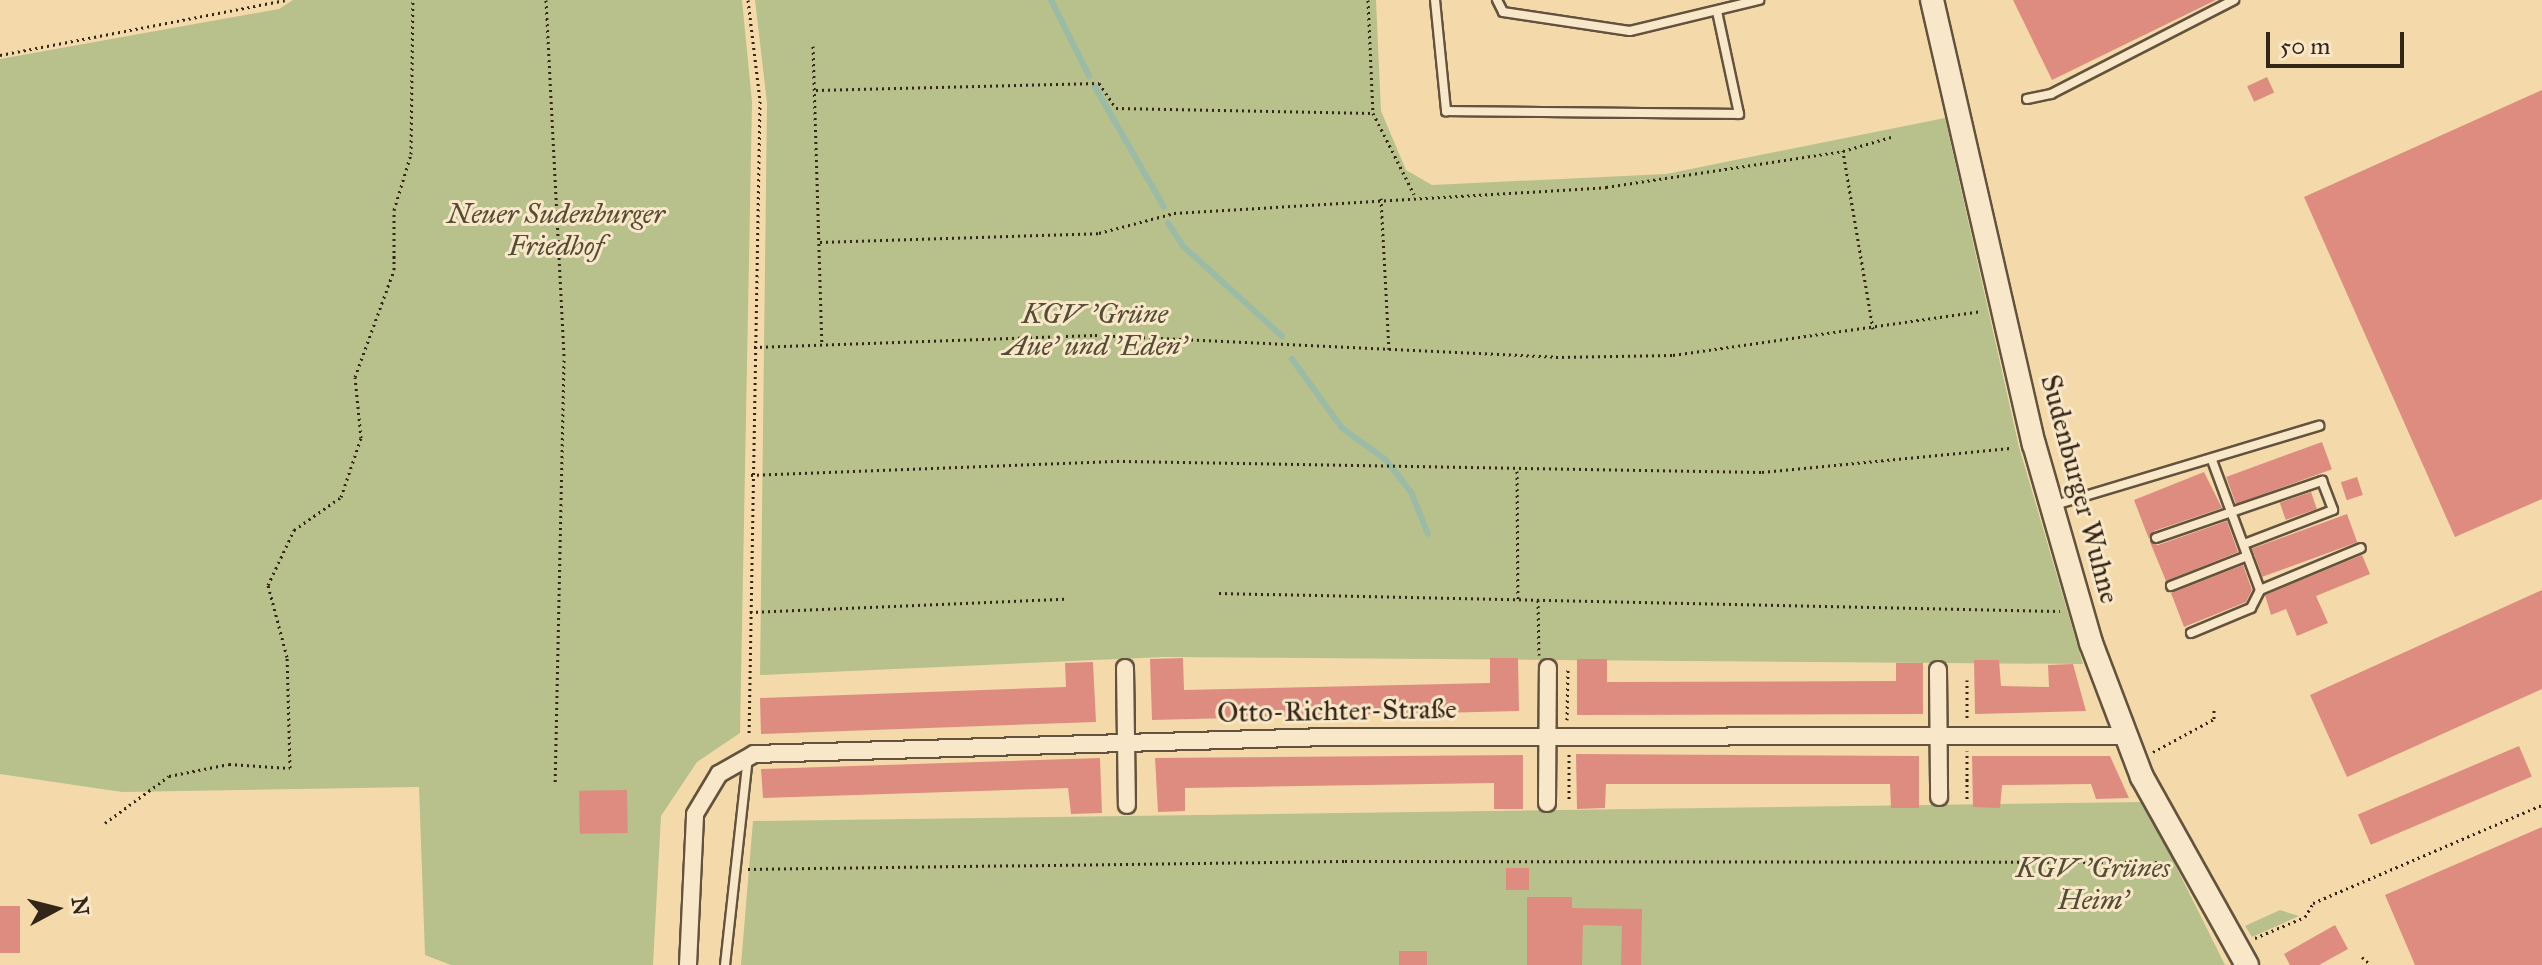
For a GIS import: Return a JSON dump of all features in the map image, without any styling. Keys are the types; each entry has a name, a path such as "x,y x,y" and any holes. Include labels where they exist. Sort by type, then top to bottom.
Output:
{"main road":[{"name":"Sudenburger Wuhne","path":"1932,0 2051,506 2124,736 2241,956"}],"street":[{"path":"1544,662 1548,735 1547,803"},
{"path":"1125,668 1127,805"},
{"path":"1938,670 1939,797"},
{"name":"Otto-Richter-Straße","path":"748,756 1126,740 1548,735 2124,736"},
{"path":"688,965 695,814 714,779 748,756"}],"lane":[{"path":"1435,0 1446,111 1739,114 1717,11"},
{"path":"1497,0 1503,12 1630,31 1759,0"},
{"path":"2027,99 2051,94 2234,0"},
{"path":"2051,506 2319,426"},
{"path":"2212,460 2260,590"},
{"path":"2156,538 2322,481 2333,510 2244,544"},
{"path":"2191,633 2251,608 2260,590 2361,548"},
{"path":"2171,586 2247,556"},
{"path":"725,965 748,756"}],"path":[{"path":"0,55 285,0"},
{"path":"105,823 169,776 229,764 290,768 287,657 268,585 294,530 341,497 361,438 355,377 394,270 394,210 411,154 413,0"},
{"path":"546,0 564,360 555,785"},
{"path":"748,0 760,101 748,756"},
{"path":"1368,0 1373,113 1415,195"},
{"path":"813,46 822,343"},
{"path":"816,90 1099,83 1116,108 1373,113"},
{"path":"820,242 1099,233 1174,213 1415,195 1606,187 1843,151 1891,137"},
{"path":"1843,151 1873,329"},
{"path":"1381,198 1389,350"},
{"path":"754,347 1095,335 1389,350 1673,355 1873,329 1989,310"},
{"path":"751,475 1123,461 1517,471 1762,472 2019,447"},
{"path":"1517,471 1518,600"},
{"path":"1219,593 2068,611"},
{"path":"750,612 1065,599"},
{"path":"1538,600 1544,662"},
{"path":"1567,722 1568,668"},
{"path":"2147,758 2161,742 2214,719 2214,708"},
{"path":"1569,799 1569,751 1580,751 1579,737"},
{"path":"2241,956 2305,917 2313,903 2542,805"},
{"path":"749,869 1345,861 2176,862"},
{"path":"2362,957 2371,965"}],"green space":[{"name":"Neuer Sudenburger Friedhof","path":"293,0 742,0 752,102 740,733 697,762 661,816 653,965 451,965 425,955 419,787 122,792 0,774 0,59 279,9"},
{"name":"KGV 'Grüne Aue' und 'Eden'","path":"755,0 1376,0 1381,111 1406,170 1432,185 1666,174 1945,118 2019,447 2083,664 1163,657 760,675 767,103"},
{"name":"KGV 'Grünes Heim'","path":"2144,802 2225,965 741,965 753,821"},
{"path":"2280,910 2299,916 2252,937 2245,926"}],"building":[{"path":"2013,0 2216,0 2052,80"},
{"path":"2267,77 2274,92 2254,102 2247,86"},
{"path":"2542,90 2542,499 2455,537 2304,197"},
{"path":"2322,442 2332,469 2236,504 2226,477"},
{"path":"2204,472 2222,508 2154,531 2149,539 2134,500"},
{"path":"2357,477 2363,495 2347,500 2341,482"},
{"path":"2311,492 2317,509 2286,520 2280,503"},
{"path":"2347,514 2357,542 2262,577 2252,549"},
{"path":"2227,521 2238,552 2166,581 2150,542 2158,545"},
{"path":"2362,555 2370,574 2316,596 2328,623 2297,636 2286,609 2271,615 2265,595"},
{"path":"2243,565 2252,590 2246,602 2184,627 2171,593"},
{"path":"2542,590 2542,689 2347,777 2310,695"},
{"path":"1183,658 1184,690 1490,683 1490,658 1518,658 1519,711 1152,720 1150,659"},
{"path":"1577,659 1607,659 1607,682 1896,681 1896,663 1923,663 1923,714 1577,715"},
{"path":"1974,660 1999,660 2001,686 2049,687 2048,665 2073,664 2086,711 1975,714"},
{"path":"1093,662 1096,722 761,734 760,698 1066,687 1065,663"},
{"path":"2519,746 2532,776 2371,845 2358,814"},
{"path":"1576,754 1919,756 1919,808 1891,808 1890,784 1606,784 1605,808 1577,809"},
{"path":"1523,755 1523,809 1494,809 1494,783 1185,788 1185,811 1158,812 1155,758"},
{"path":"1972,756 2110,756 2129,798 2096,799 2091,784 2002,785 2000,808 1973,807"},
{"path":"1100,758 1102,813 1071,814 1068,788 763,798 761,769"},
{"path":"627,790 628,833 580,834 579,791"},
{"path":"2542,827 2542,965 2415,965 2385,895"},
{"path":"1506,868 1529,868 1529,890 1506,890"},
{"path":"1527,897 1572,897 1572,908 1642,909 1641,965 1621,965 1622,926 1583,925 1582,965 1527,965"},
{"path":"0,906 20,906 20,953 0,953"},
{"path":"2335,925 2348,949 2319,965 2290,965 2284,954"},
{"path":"1399,951 1427,951 1427,965 1399,965"}],"waterway":[{"path":"1051,0 1089,76"},
{"path":"1095,87 1164,207"},
{"path":"1168,223 1183,246 1282,336"},
{"path":"1292,359 1342,428 1386,460 1411,492 1428,534"}]}
